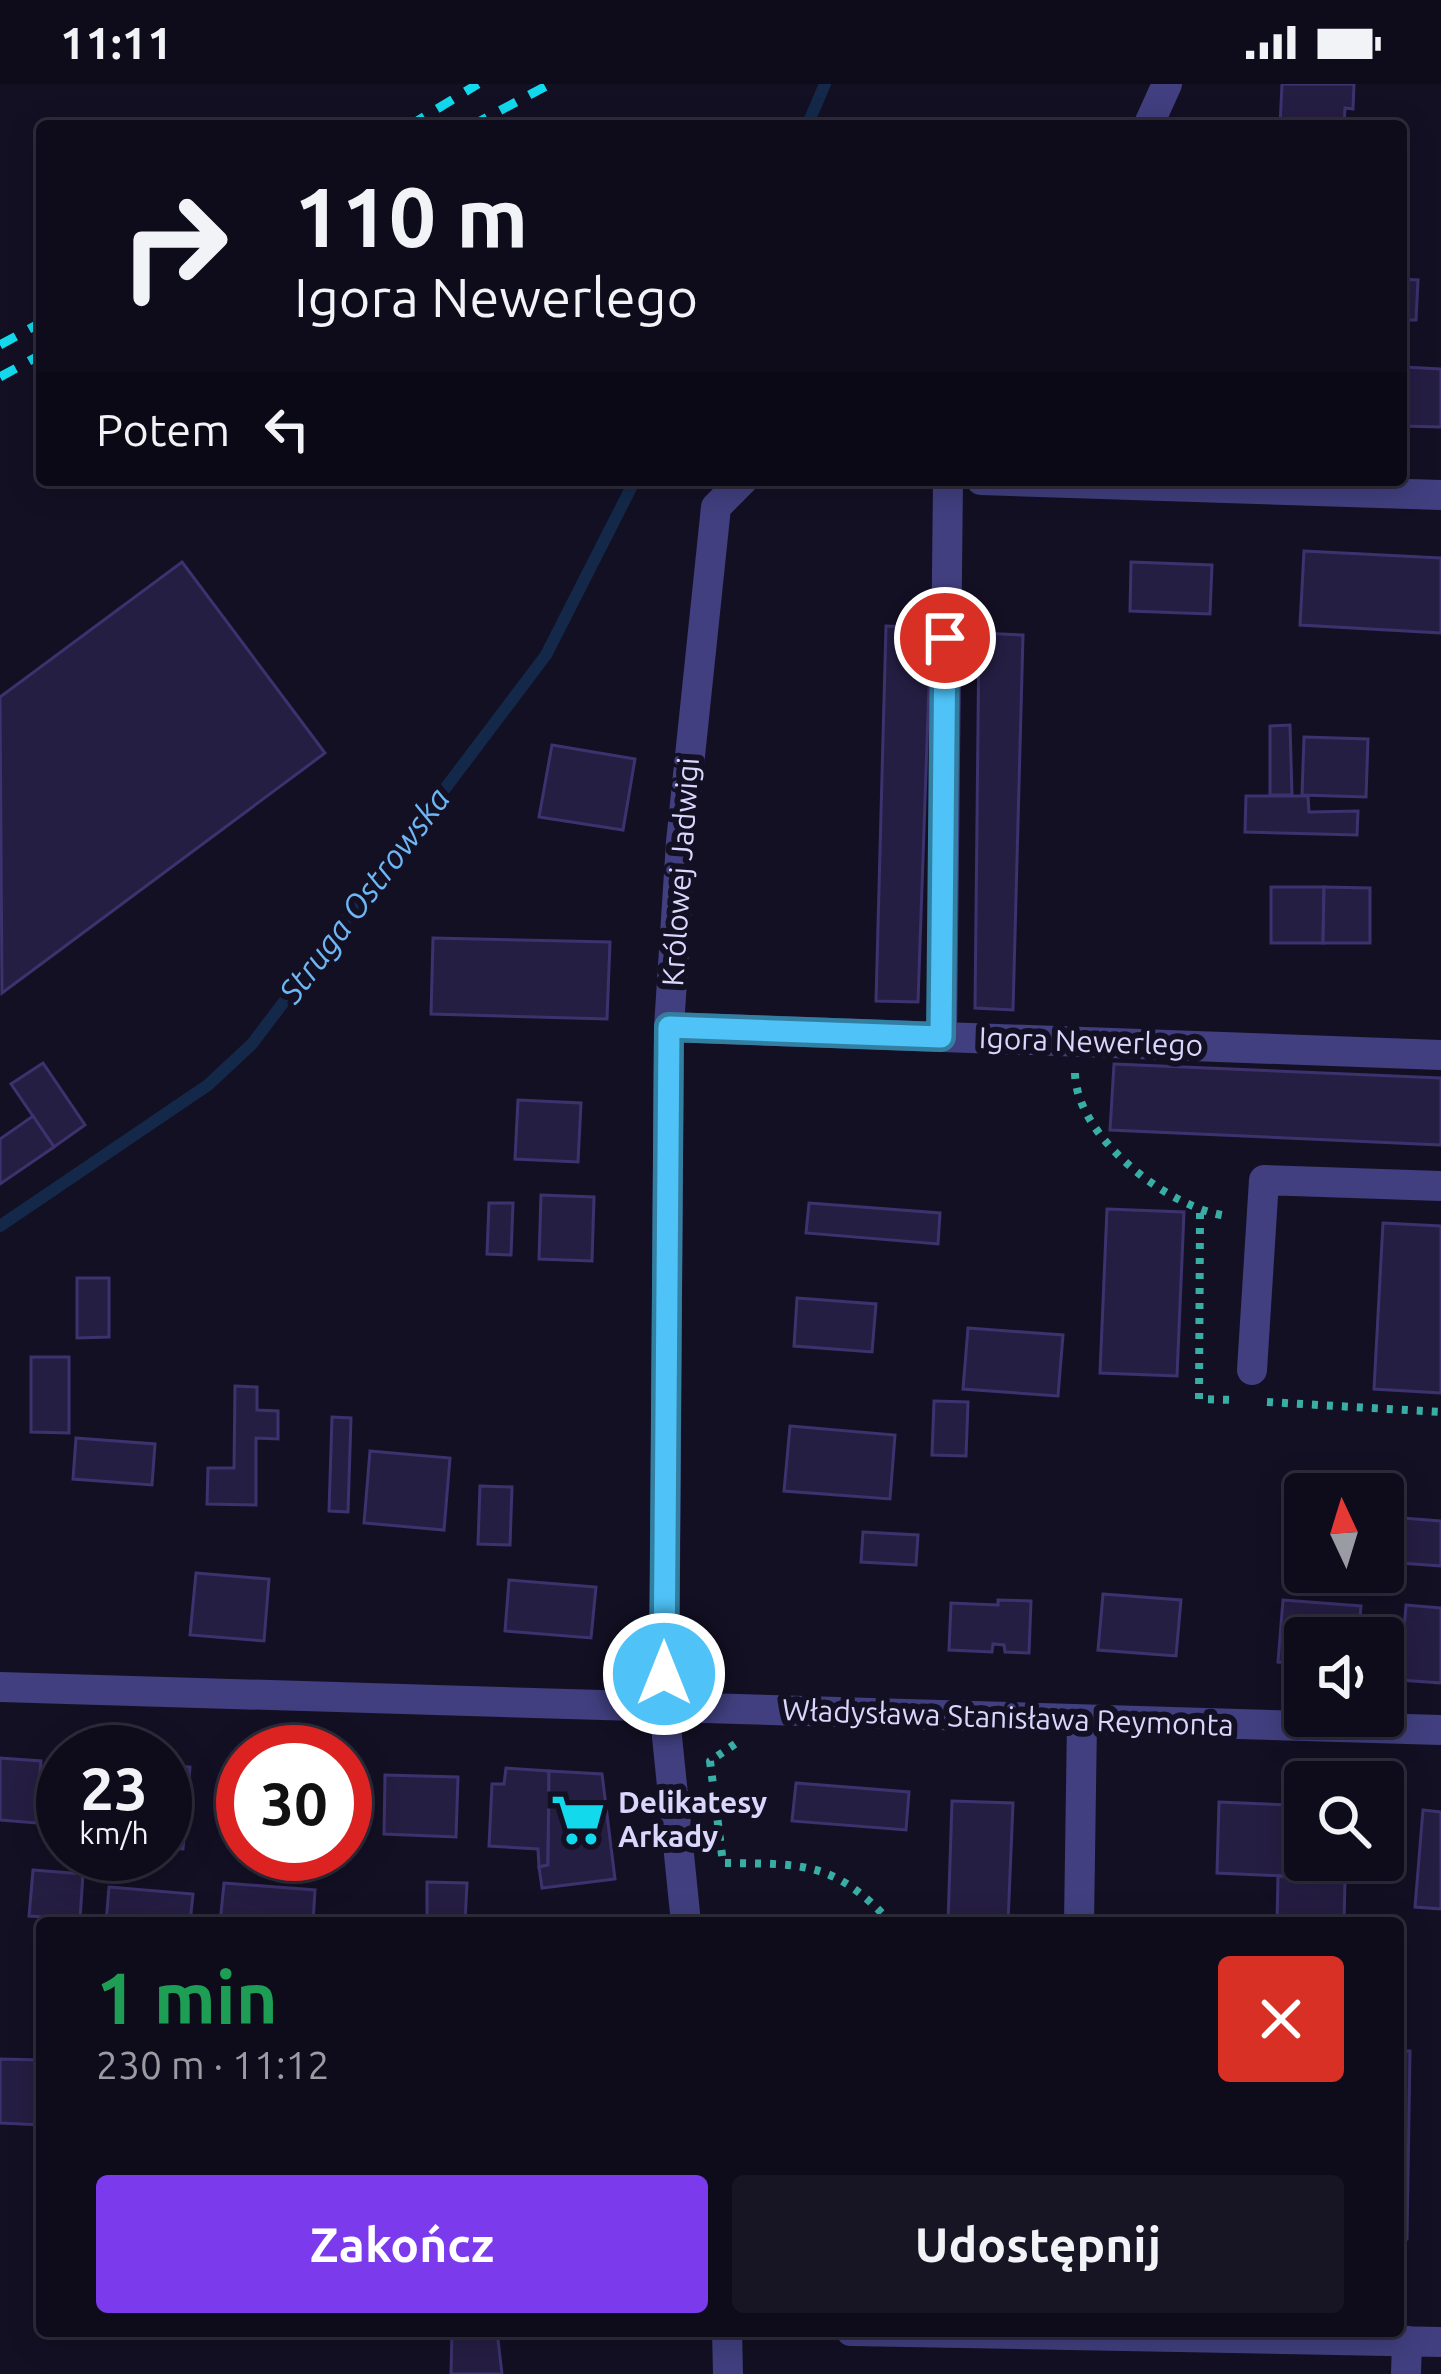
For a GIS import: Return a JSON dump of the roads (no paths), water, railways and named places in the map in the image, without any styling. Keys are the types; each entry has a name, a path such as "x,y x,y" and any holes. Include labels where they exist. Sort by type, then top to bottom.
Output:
{"street":[{"path":"1151,120 1167,84"},
{"name":"Królowej Jadwigi","path":"685,1917 664,1707 669,1027 680,842 716,507 737,486"},
{"path":"941,1037 948,486"},
{"path":"1189,486 1441,495"},
{"name":"Igora Newerlego","path":"669,1027 1441,1055"},
{"path":"1252,1370 1264,1180 1441,1186"},
{"name":"Władysława Stanisława Reymonta","path":"0,1687 1441,1730"},
{"path":"1079,1917 1082,1721"},
{"path":"727,2337 728,2374"},
{"path":"1220,2337 1441,2342"},
{"path":"1406,2374 1407,2341"}],"waterway":[{"name":"Struga Ostrowska","path":"810,120 825,84"},
{"name":"Struga Ostrowska","path":"0,1226 208,1085 252,1044 546,655 632,486"}],"railway":[{"path":"419,120 478,84"},
{"path":"482,120 550,84"},
{"path":"0,345 36,325"},
{"path":"0,377 36,357"}],"place":[{"name":"Delikatesy Arkady","path":"578,1820"}]}
